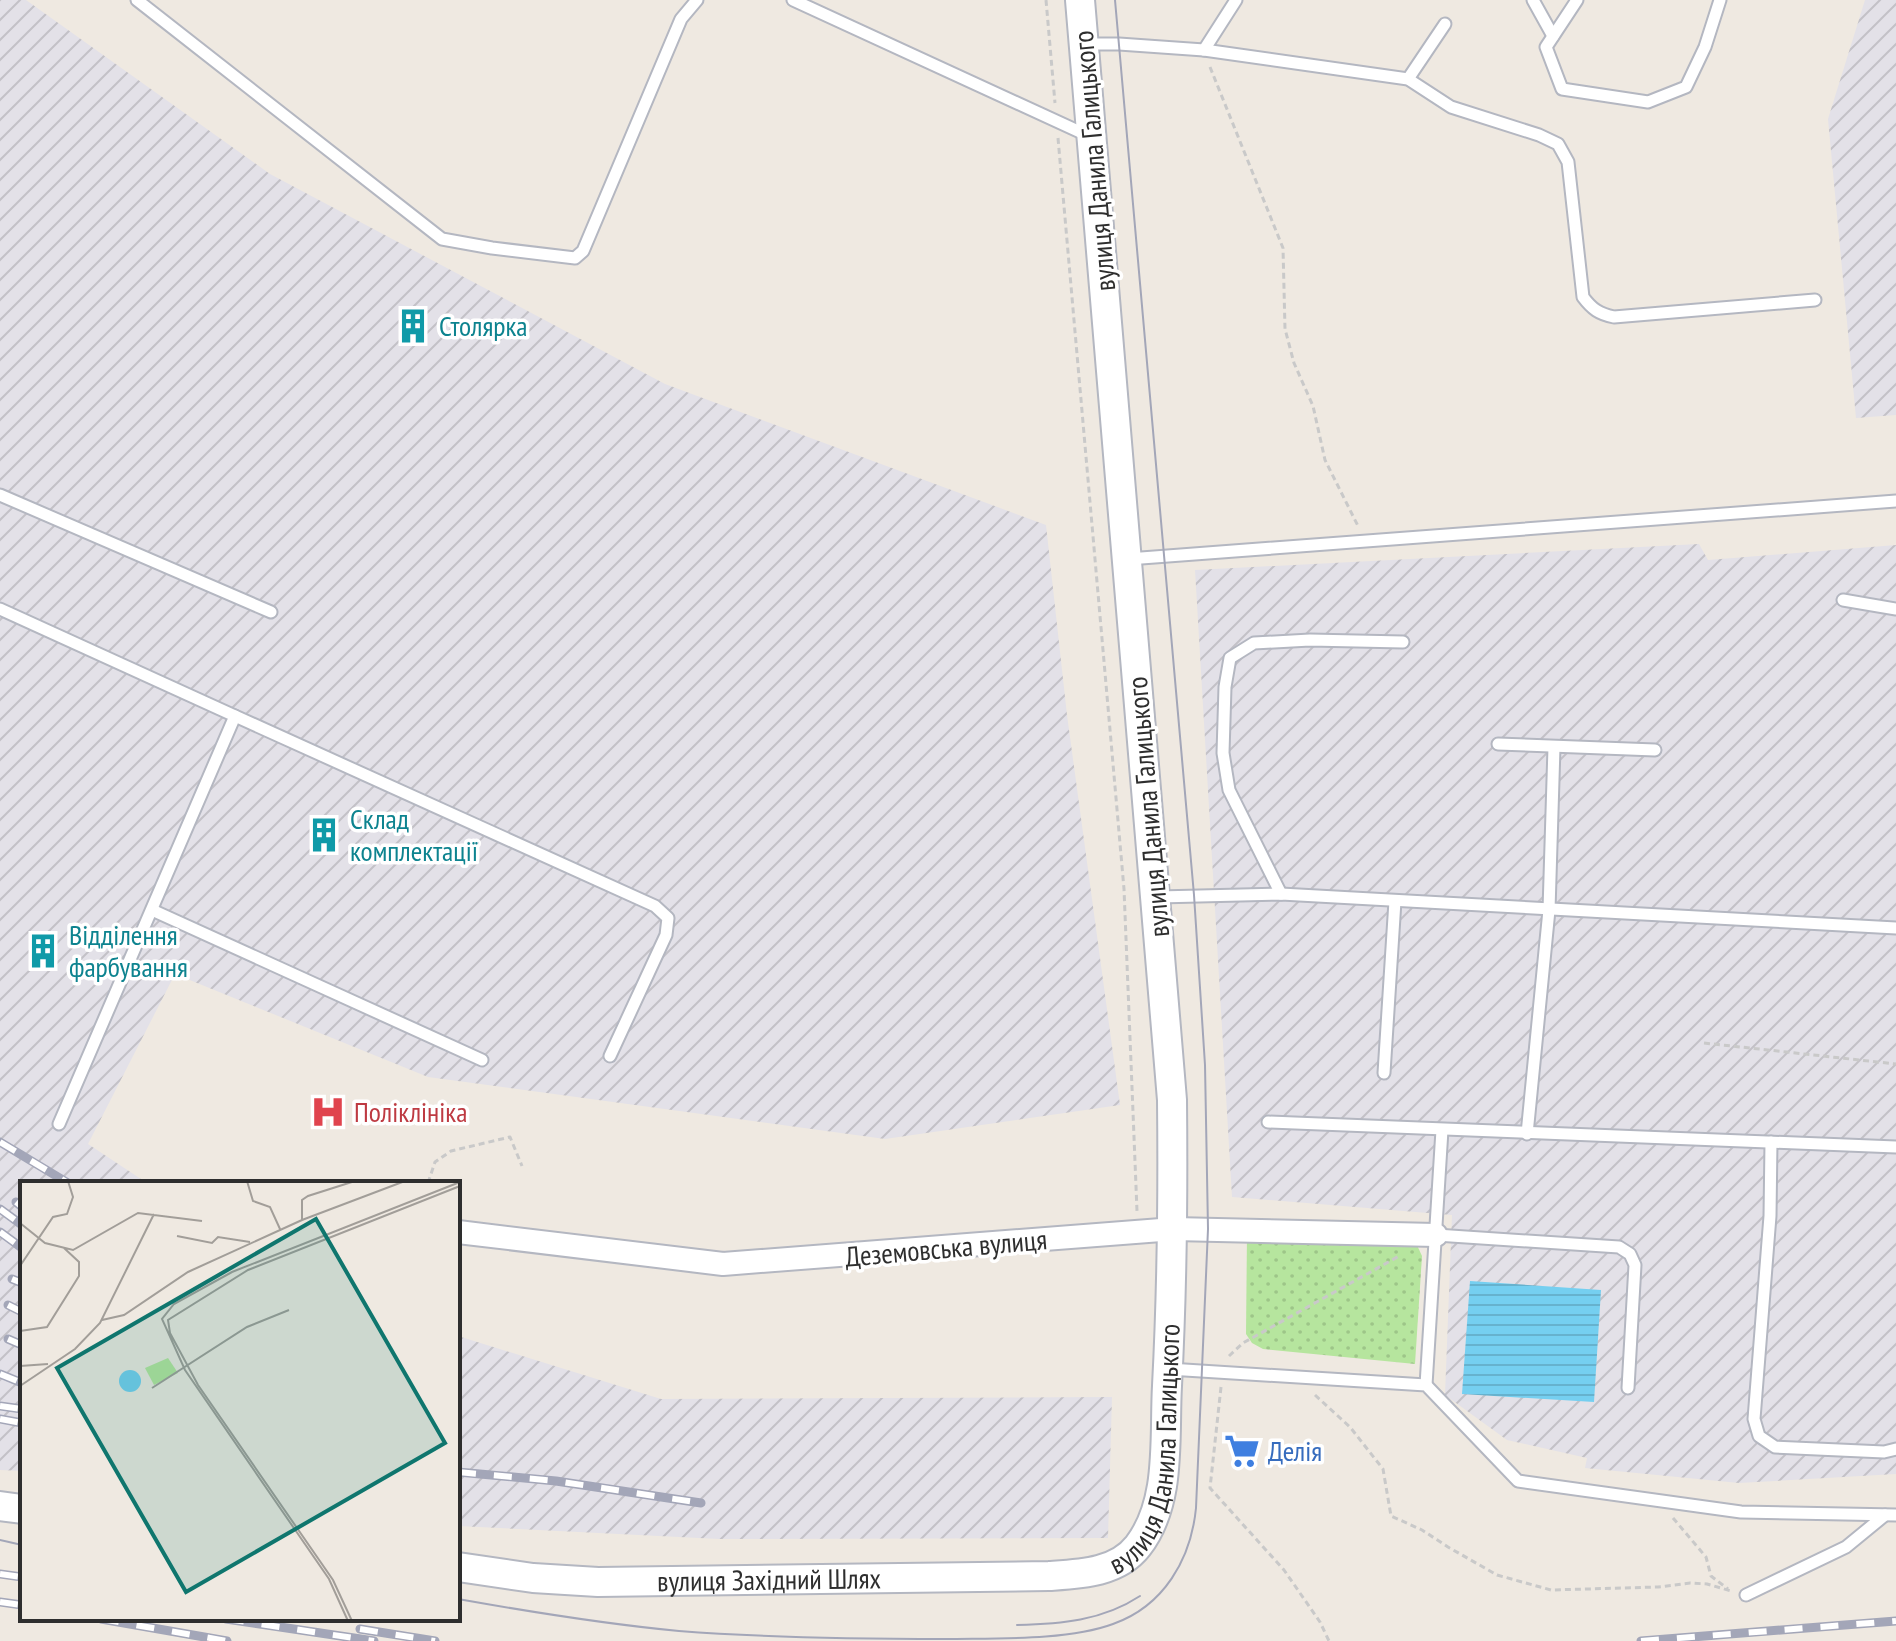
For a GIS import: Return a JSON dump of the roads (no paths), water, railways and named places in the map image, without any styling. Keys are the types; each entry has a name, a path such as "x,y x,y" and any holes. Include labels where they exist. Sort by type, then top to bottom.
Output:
{"street":[{"name":"вулиця Данила Галицького","path":"1080,0 1172,1100 1174,1229 1163,1479 1152,1522 1130,1554 1109,1567 1082,1573"},
{"name":"Деземовська вулиця","path":"460,1232 723,1264 923,1251 1174,1229 1436,1235"},
{"path":"0,1506 20,1509"},
{"name":"вулиця Західний Шлях","path":"460,1567 533,1578 624,1583 1082,1573"}],"lane":[{"path":"137,0 442,239 575,258 583,251 681,19 697,0"},
{"path":"793,0 1091,137"},
{"path":"1204,50 1236,0"},
{"path":"1533,0 1553,36"},
{"path":"1577,0 1546,47 1562,89 1648,102 1686,87 1705,47 1720,0"},
{"path":"1408,79 1445,24"},
{"path":"1084,44 1204,50 1408,79 1451,107 1558,144 1568,162 1583,297 1600,314 1614,317 1815,300"},
{"path":"0,495 271,612"},
{"path":"1128,559 1896,501"},
{"path":"1843,600 1896,609"},
{"path":"0,609 655,906 668,918 666,935 610,1056"},
{"path":"1281,894 1229,790 1223,753 1225,687 1230,658 1254,643 1310,640 1403,642"},
{"path":"59,1124 235,716"},
{"path":"1498,744 1655,750"},
{"path":"1527,1134 1549,910 1554,747"},
{"path":"1155,897 1281,894 1896,928"},
{"path":"1384,1073 1395,901"},
{"path":"152,910 482,1060"},
{"path":"1268,1122 1896,1147"},
{"path":"1426,1385 1442,1130"},
{"path":"1771,1142 1770,1216 1754,1419 1759,1436 1775,1447 1884,1452 1896,1449"},
{"path":"1436,1235 1619,1247 1630,1254 1635,1265 1628,1388"},
{"path":"1168,1369 1426,1385 1518,1481 1741,1512 1890,1515"},
{"path":"1746,1595 1846,1547 1890,1515"}],"water":[{"path":"1470,1281 1601,1290 1594,1402 1462,1394"}],"tram line":[{"path":"460,1599 596,1621 712,1633 879,1639 1053,1636 1095,1629 1131,1616 1160,1593 1172,1578 1188,1545 1196,1508 1208,1229 1205,1065 1194,895 1115,0"},
{"path":"0,1540 20,1545"},
{"path":"1017,1625 1065,1622 1096,1616 1140,1596"}],"railway":[{"path":"0,1142 65,1181"},
{"path":"16,1202 20,1205"},
{"path":"0,1209 20,1224"},
{"path":"0,1232 20,1247"},
{"path":"12,1279 20,1282"},
{"path":"8,1305 20,1311"},
{"path":"8,1339 20,1344"},
{"path":"0,1374 20,1382"},
{"path":"0,1406 20,1409"},
{"path":"0,1419 20,1423"},
{"path":"460,1472 556,1481 701,1503"},
{"path":"0,1574 20,1577"},
{"path":"0,1602 20,1605"},
{"path":"112,1621 227,1641"},
{"path":"239,1621 374,1641"},
{"path":"1641,1641 1896,1621"},
{"path":"360,1629 435,1641"}],"place":[{"name":"Столярка","path":"413,326"},
{"name":"Склад комплектації","path":"324,835"},
{"name":"Відділення фарбування","path":"43,951"},
{"name":"Поліклініка","path":"328,1112"},
{"name":"Делія","path":"1242,1451"}]}
